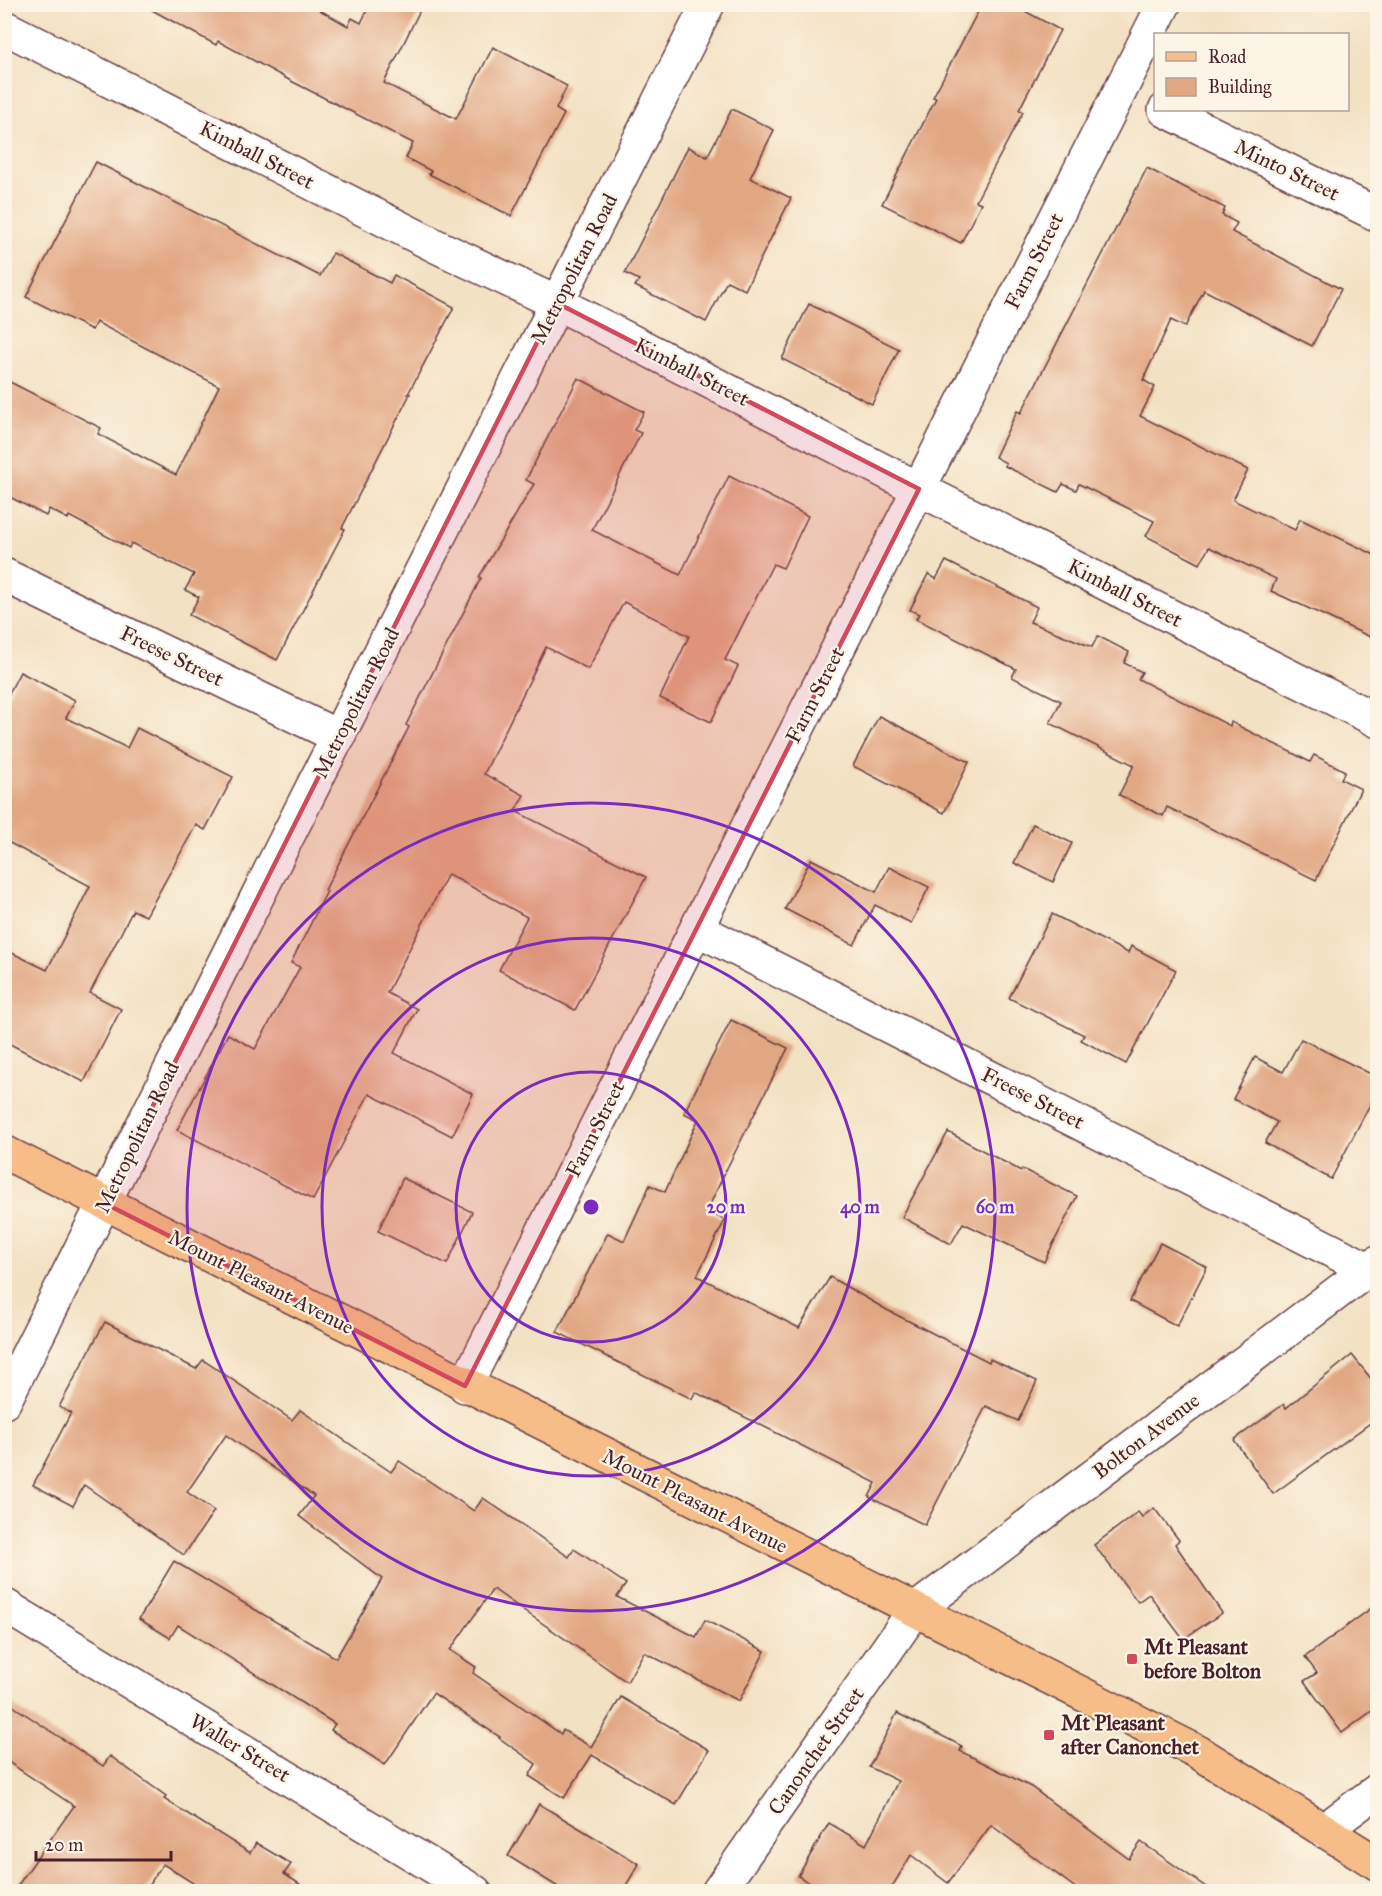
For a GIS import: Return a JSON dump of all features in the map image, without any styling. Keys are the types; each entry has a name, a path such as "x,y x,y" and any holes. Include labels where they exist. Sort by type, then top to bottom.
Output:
{"main road":[{"name":"Mount Pleasant Avenue","path":"4,1152 465,1386 1198,1752 1377,1864"}],"street":[{"name":"Metropolitan Road","path":"4,1402 708,4"},
{"name":"Farm Street","path":"465,1386 1164,4"},
{"name":"Kimball Street","path":"4,27 436,246 557,303 1377,721"},
{"path":"1122,88 1154,104"},
{"name":"Minto Street","path":"1167,111 1377,215"},
{"name":"Freese Street","path":"4,575 339,737"},
{"name":"Freese Street","path":"697,929 1373,1265"},
{"name":"Bolton Avenue","path":"914,1611 1373,1265"},
{"name":"Waller Street","path":"4,1605 475,1892"},
{"name":"Canonchet Street","path":"718,1892 914,1611"},
{"path":"1323,1831 1377,1790"}],"highlighted area":[{"path":"557,303 919,489 465,1386 104,1203"}],"building":[{"path":"141,4 309,4 348,26 352,18 361,23 370,4 423,4 384,83 456,119 493,47 567,86 556,109 564,114 511,216 429,174 431,171 406,158 413,143 218,41 216,45"},
{"path":"982,4 1012,4 1060,30 1019,110 1023,112 976,201 981,203 961,243 882,204 936,98 933,97"},
{"path":"732,109 774,130 750,178 791,198 745,290 727,281 706,322 635,286 639,280 625,273 688,147 707,157"},
{"path":"96,162 320,276 333,253 390,283 394,275 454,307 408,394 410,394 342,528 345,529 277,660 189,615 199,597 185,590 194,574 131,543 129,548 69,516 68,519 49,509 46,516 4,494 4,379 101,428 98,434 176,475 219,386 96,322 92,330 26,297"},
{"path":"1147,168 1225,208 1222,215 1237,223 1232,232 1341,289 1312,346 1204,290 1185,327 1171,320 1143,380 1155,387 1140,416 1248,470 1233,500 1295,530 1300,519 1377,556 1377,640 1271,591 1276,579 1209,547 1200,564 1146,536 1154,521 1079,484 1076,490 1063,484 1058,492 1005,466 1006,463 995,457 1017,411 1021,413"},
{"path":"809,304 899,349 872,404 782,359"},
{"path":"578,378 644,412 634,430 641,433 592,530 680,575 729,476 808,516 783,568 773,564 725,660 738,666 711,722 660,698 689,636 624,602 588,669 546,647 484,774 524,795 515,811 646,877 575,1010 499,970 527,917 448,874 387,993 417,1009 394,1053 473,1094 452,1136 369,1094 313,1200 177,1130 228,1034 255,1049 300,967 291,963 327,891 325,890 409,727 406,725 481,578 479,577 534,484 526,480"},
{"path":"946,561 1037,607 1030,622 1092,647 1098,636 1129,652 1124,663 1142,672 1138,679 1230,726 1231,722 1310,762 1314,755 1345,771 1341,779 1361,789 1316,880 1167,807 1163,816 1119,795 1134,765 1050,723 1061,701 1012,677 1016,669 916,619 919,614 910,610 928,574 936,579"},
{"path":"20,672 75,700 66,718 127,748 137,728 233,777 205,830 196,825 146,916 133,910 90,993 121,1009 84,1082 4,1041 4,949 47,970 90,886 4,840 4,703"},
{"path":"879,716 969,762 944,813 853,766"},
{"path":"1033,824 1072,843 1053,882 1014,863"},
{"path":"811,859 876,892 889,867 929,887 911,923 875,905 854,945 785,909"},
{"path":"1052,914 1128,953 1131,946 1176,970 1126,1064 1081,1040 1084,1035 1009,998"},
{"path":"731,1020 788,1048 707,1211 725,1220 697,1276 799,1328 830,1277 887,1310 989,1362 990,1359 1037,1381 1018,1421 986,1406 925,1525 869,1497 876,1483 695,1392 692,1399 557,1332 608,1233 624,1241 650,1185 665,1192 698,1120 684,1113"},
{"path":"1301,1039 1377,1077 1377,1091 1331,1179 1265,1143 1277,1122 1233,1099 1255,1057 1283,1072"},
{"path":"948,1132 1021,1171 1022,1169 1077,1196 1044,1262 963,1223 951,1244 902,1217"},
{"path":"403,1178 472,1212 447,1264 378,1231"},
{"path":"1160,1243 1207,1267 1177,1326 1130,1301"},
{"path":"105,1322 196,1369 203,1360 292,1420 300,1410 391,1472 399,1461 474,1511 483,1498 569,1557 574,1549 626,1584 617,1597 696,1637 705,1620 765,1651 739,1701 644,1652 627,1682 493,1589 450,1650 476,1667 473,1673 561,1734 563,1730 591,1747 621,1697 709,1750 676,1805 592,1755 564,1798 529,1776 536,1764 433,1693 385,1765 331,1730 335,1724 178,1625 170,1638 139,1619 174,1561 336,1658 382,1579 299,1516 314,1496 226,1435 187,1492 214,1511 184,1555 84,1485 73,1506 33,1485 71,1413 59,1407"},
{"path":"1352,1355 1377,1386 1377,1418 1273,1494 1234,1440 1284,1404 1286,1408"},
{"path":"1154,1508 1179,1540 1175,1544 1222,1613 1183,1639 1149,1594 1138,1602 1094,1545 1138,1512 1142,1517"},
{"path":"1377,1604 1377,1707 1342,1733 1304,1681 1317,1673 1305,1657"},
{"path":"4,1700 103,1766 110,1756 166,1796 164,1799 250,1853 256,1843 291,1864 284,1874 312,1892 207,1892 163,1864 144,1892 13,1892 74,1806 4,1759"},
{"path":"897,1713 962,1746 960,1751 1031,1787 1129,1859 1141,1842 1213,1892 1081,1892 991,1825 948,1883 911,1855 889,1892 824,1892 798,1876 829,1823 866,1845 898,1781 869,1767"},
{"path":"539,1804 639,1864 622,1892 566,1892 508,1856"}],"place":[{"name":"Mt Pleasant before Bolton","path":"1132,1659"},
{"name":"Mt Pleasant after Canonchet","path":"1049,1735"}]}
